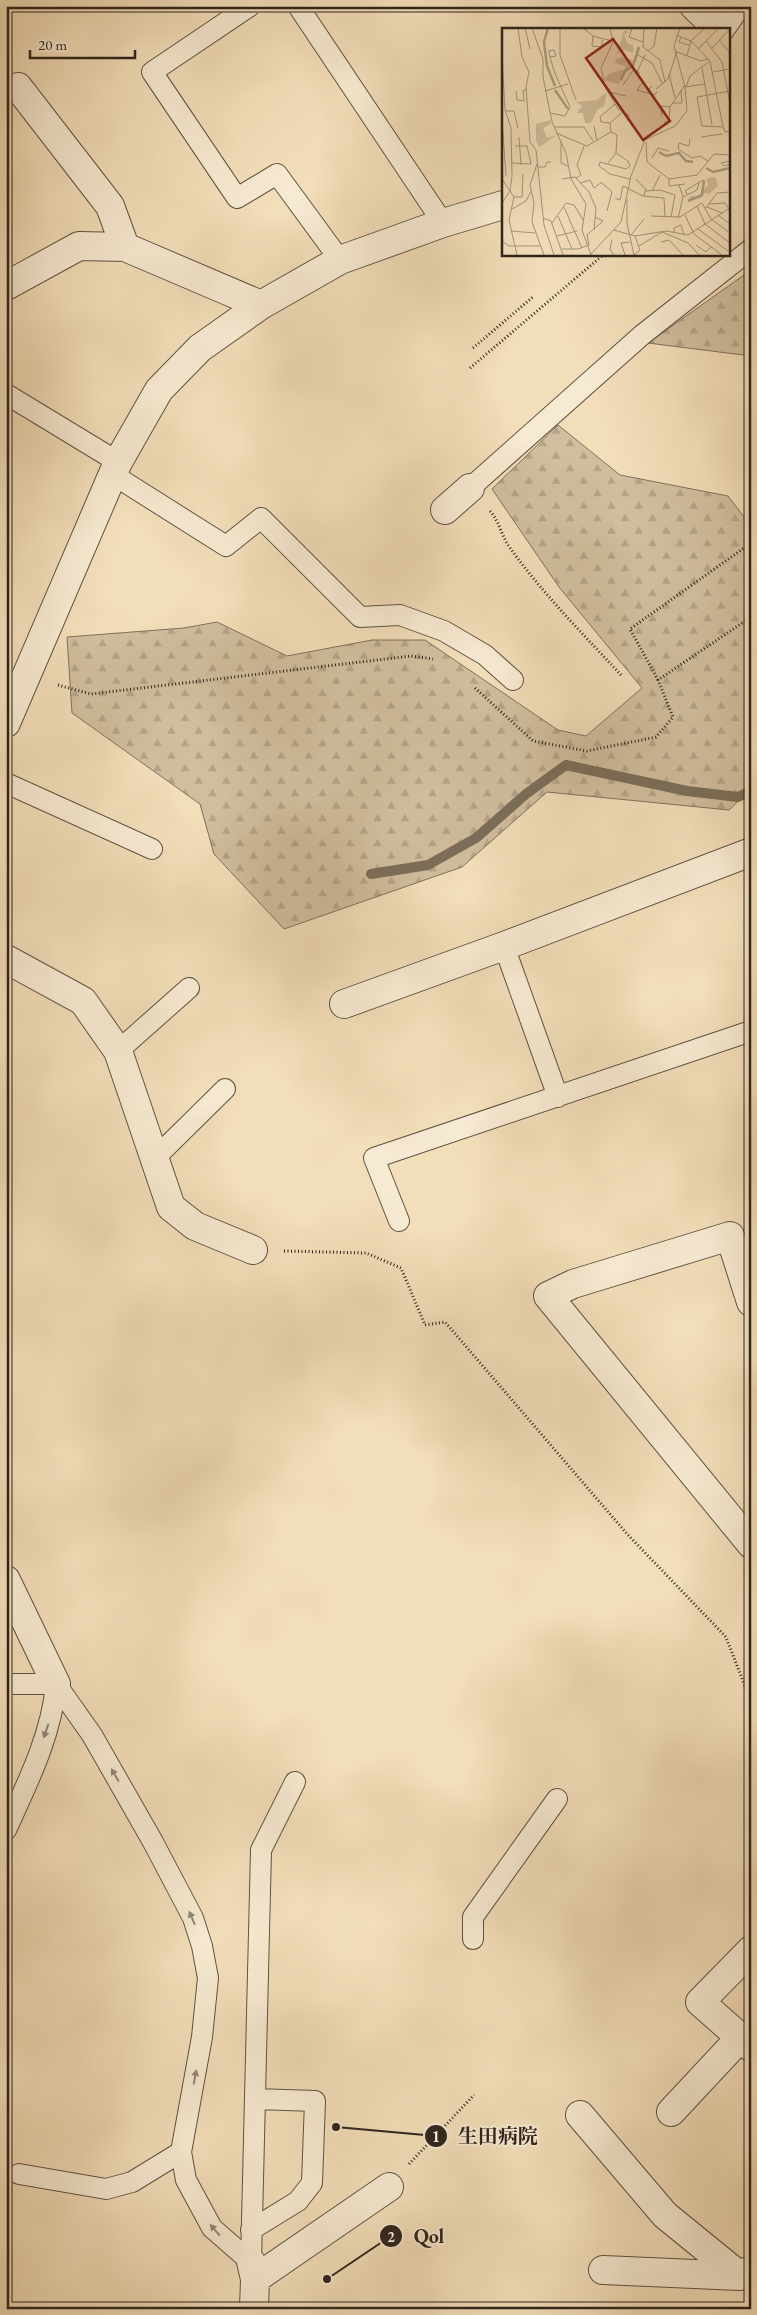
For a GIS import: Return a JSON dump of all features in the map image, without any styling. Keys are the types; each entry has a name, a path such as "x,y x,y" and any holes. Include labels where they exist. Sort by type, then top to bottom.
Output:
{"street":[{"path":"694,6 718,28"},
{"path":"720,28 736,6"},
{"path":"18,87 110,206 125,247"},
{"path":"6,723 115,468 159,390 200,348 261,305 340,260 443,223 502,205"},
{"path":"6,286 79,246 125,247 261,305"},
{"path":"445,510 470,488"},
{"path":"344,1004 504,946 751,852"},
{"path":"6,959 83,1001 118,1051 153,1160 171,1207 195,1226 253,1250"},
{"path":"751,1302 730,1236 573,1284 548,1296 751,1544"},
{"path":"6,1580 56,1684"},
{"path":"671,2112 746,2043 700,2002 751,1950"},
{"path":"580,2115 665,2215 746,2272"},
{"path":"254,2309 253,2271 388,2186"},
{"path":"603,2270 746,2272"}],"lane":[{"path":"250,6 152,72 237,198 277,174 340,260"},
{"path":"298,6 443,223"},
{"path":"470,488 642,335 751,249"},
{"path":"6,394 226,546 261,518 360,617 400,615 444,631 485,655 513,680"},
{"path":"6,783 152,849"},
{"path":"504,946 558,1097"},
{"path":"118,1051 189,988"},
{"path":"399,1221 374,1158 751,1032"},
{"path":"153,1160 225,1089"},
{"path":"6,1684 56,1684"},
{"path":"6,1830 29,1779 54,1707 56,1684"},
{"path":"56,1684 92,1735 153,1842 193,1918 202,1946 208,1978 202,2037 181,2152 186,2180 212,2228 253,2271"},
{"path":"253,2271 251,2230 256,2099 261,1850 295,1782"},
{"path":"472,1939 473,1917 557,1799"},
{"path":"251,2230 298,2201 312,2183 315,2101 256,2099"},
{"path":"19,2174 106,2189 132,2182 181,2152"}],"path":[{"path":"470,368 603,256"},
{"path":"473,348 534,296"},
{"path":"470,488 498,520 507,543 525,566 561,610 622,676"},
{"path":"473,686 533,741 587,751 656,737 673,717 658,680 630,629 751,543"},
{"path":"658,680 751,617"},
{"path":"27,675 90,694 411,656 436,660"},
{"path":"253,1250 366,1253 401,1268 425,1325 444,1322 628,1535 726,1637 751,1702"},
{"path":"388,2186 474,2095"}],"green space":[{"path":"751,270 751,356 648,343"},
{"path":"558,425 620,475 728,496 751,526 751,789 729,810 547,792 462,867 284,929 214,854 200,804 72,713 67,637 184,628 217,622 287,656 372,640 425,640 558,730 586,736 642,688 559,587 492,489"}],"waterway":[{"path":"371,874 428,865 476,838 526,794 566,765 687,791 738,797 751,791"}],"place":[{"name":"生田病院","path":"336,2127"},
{"name":"Qol","path":"327,2279"}]}
